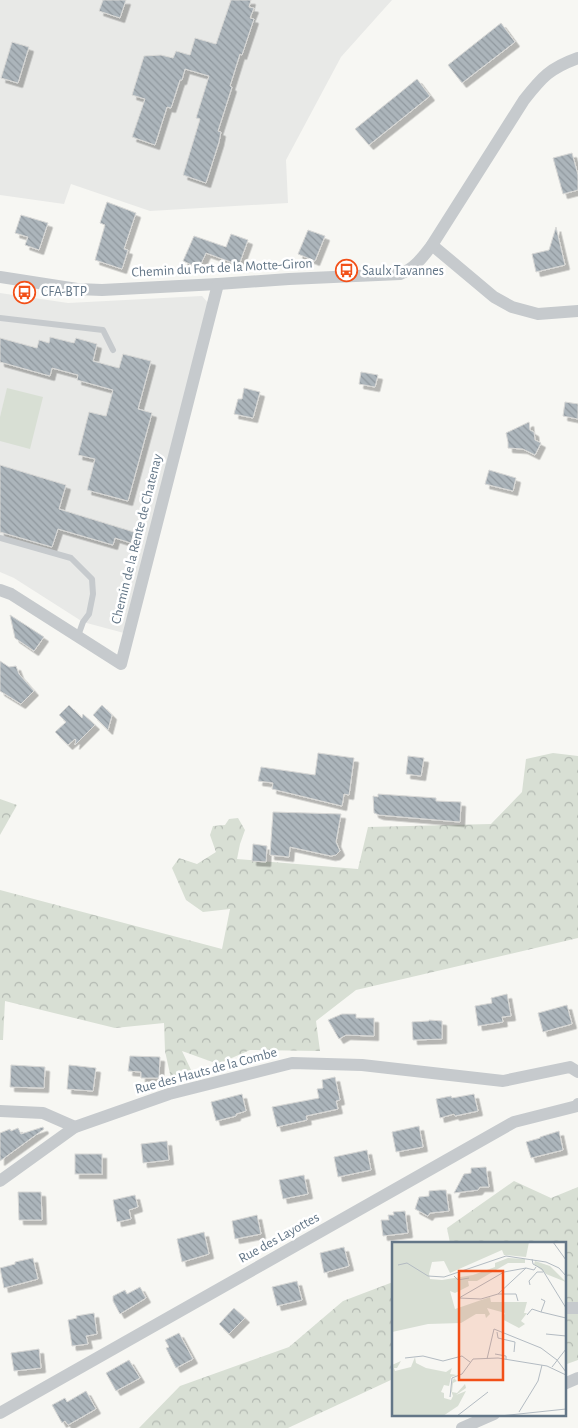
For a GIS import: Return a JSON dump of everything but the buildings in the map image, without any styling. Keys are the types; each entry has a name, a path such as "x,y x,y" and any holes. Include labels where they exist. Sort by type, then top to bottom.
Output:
{"street":[{"name":"Chemin du Fort de la Motte-Giron","path":"0,277 77,290 102,290 400,274 408,271 421,260 432,245 524,100 541,78 559,65 578,58"},
{"path":"432,245 494,297 512,307 538,314 578,311"},
{"name":"Chemin de la Rente de Chatenay","path":"0,590 11,594 120,664 218,284"},
{"name":"Rue des Hauts de la Combe","path":"0,1181 75,1126 169,1094 292,1063 362,1065 503,1081 570,1067 578,1072"},
{"name":"Rue des Layottes","path":"0,1413 514,1122 577,1106 578,1104"},
{"path":"0,1111 42,1113 75,1126"},
{"path":"566,1383 578,1378"},
{"path":"462,1428 489,1416"}],"lane":[{"path":"0,318 102,330 113,350"},
{"path":"0,538 71,558 92,579 94,594 88,614 78,636"}],"shaded area":[{"path":"0,0 392,0 341,57 286,160 288,203 150,211 71,184 64,204 0,195"},
{"path":"0,293 68,303 202,296 209,304 124,633 83,622 14,578 0,572"}],"green space":[{"path":"7,388 43,397 30,449 0,441 0,417"},
{"path":"553,753 578,756 578,938 356,990 316,1021 320,1051 250,1050 218,1064 182,1051 192,1072 172,1083 165,1051 164,1023 115,1028 5,1001 3,1040 0,1040 0,890 222,949 230,909 203,912 186,900 172,868 179,858 197,864 216,852 210,835 213,826 225,825 229,819 238,818 245,830 237,859 358,869 368,827 491,824 522,792 526,759"},
{"path":"0,799 17,805 0,835"},
{"path":"514,1181 551,1198 578,1187 578,1360 566,1364 566,1242 450,1242 447,1228"},
{"path":"392,1282 392,1379 288,1428 139,1428 180,1386 289,1347 343,1301"}],"place":[{"name":"Saulx Tavannes","path":"346,271"},
{"name":"CFA-BTP","path":"25,292"}]}
